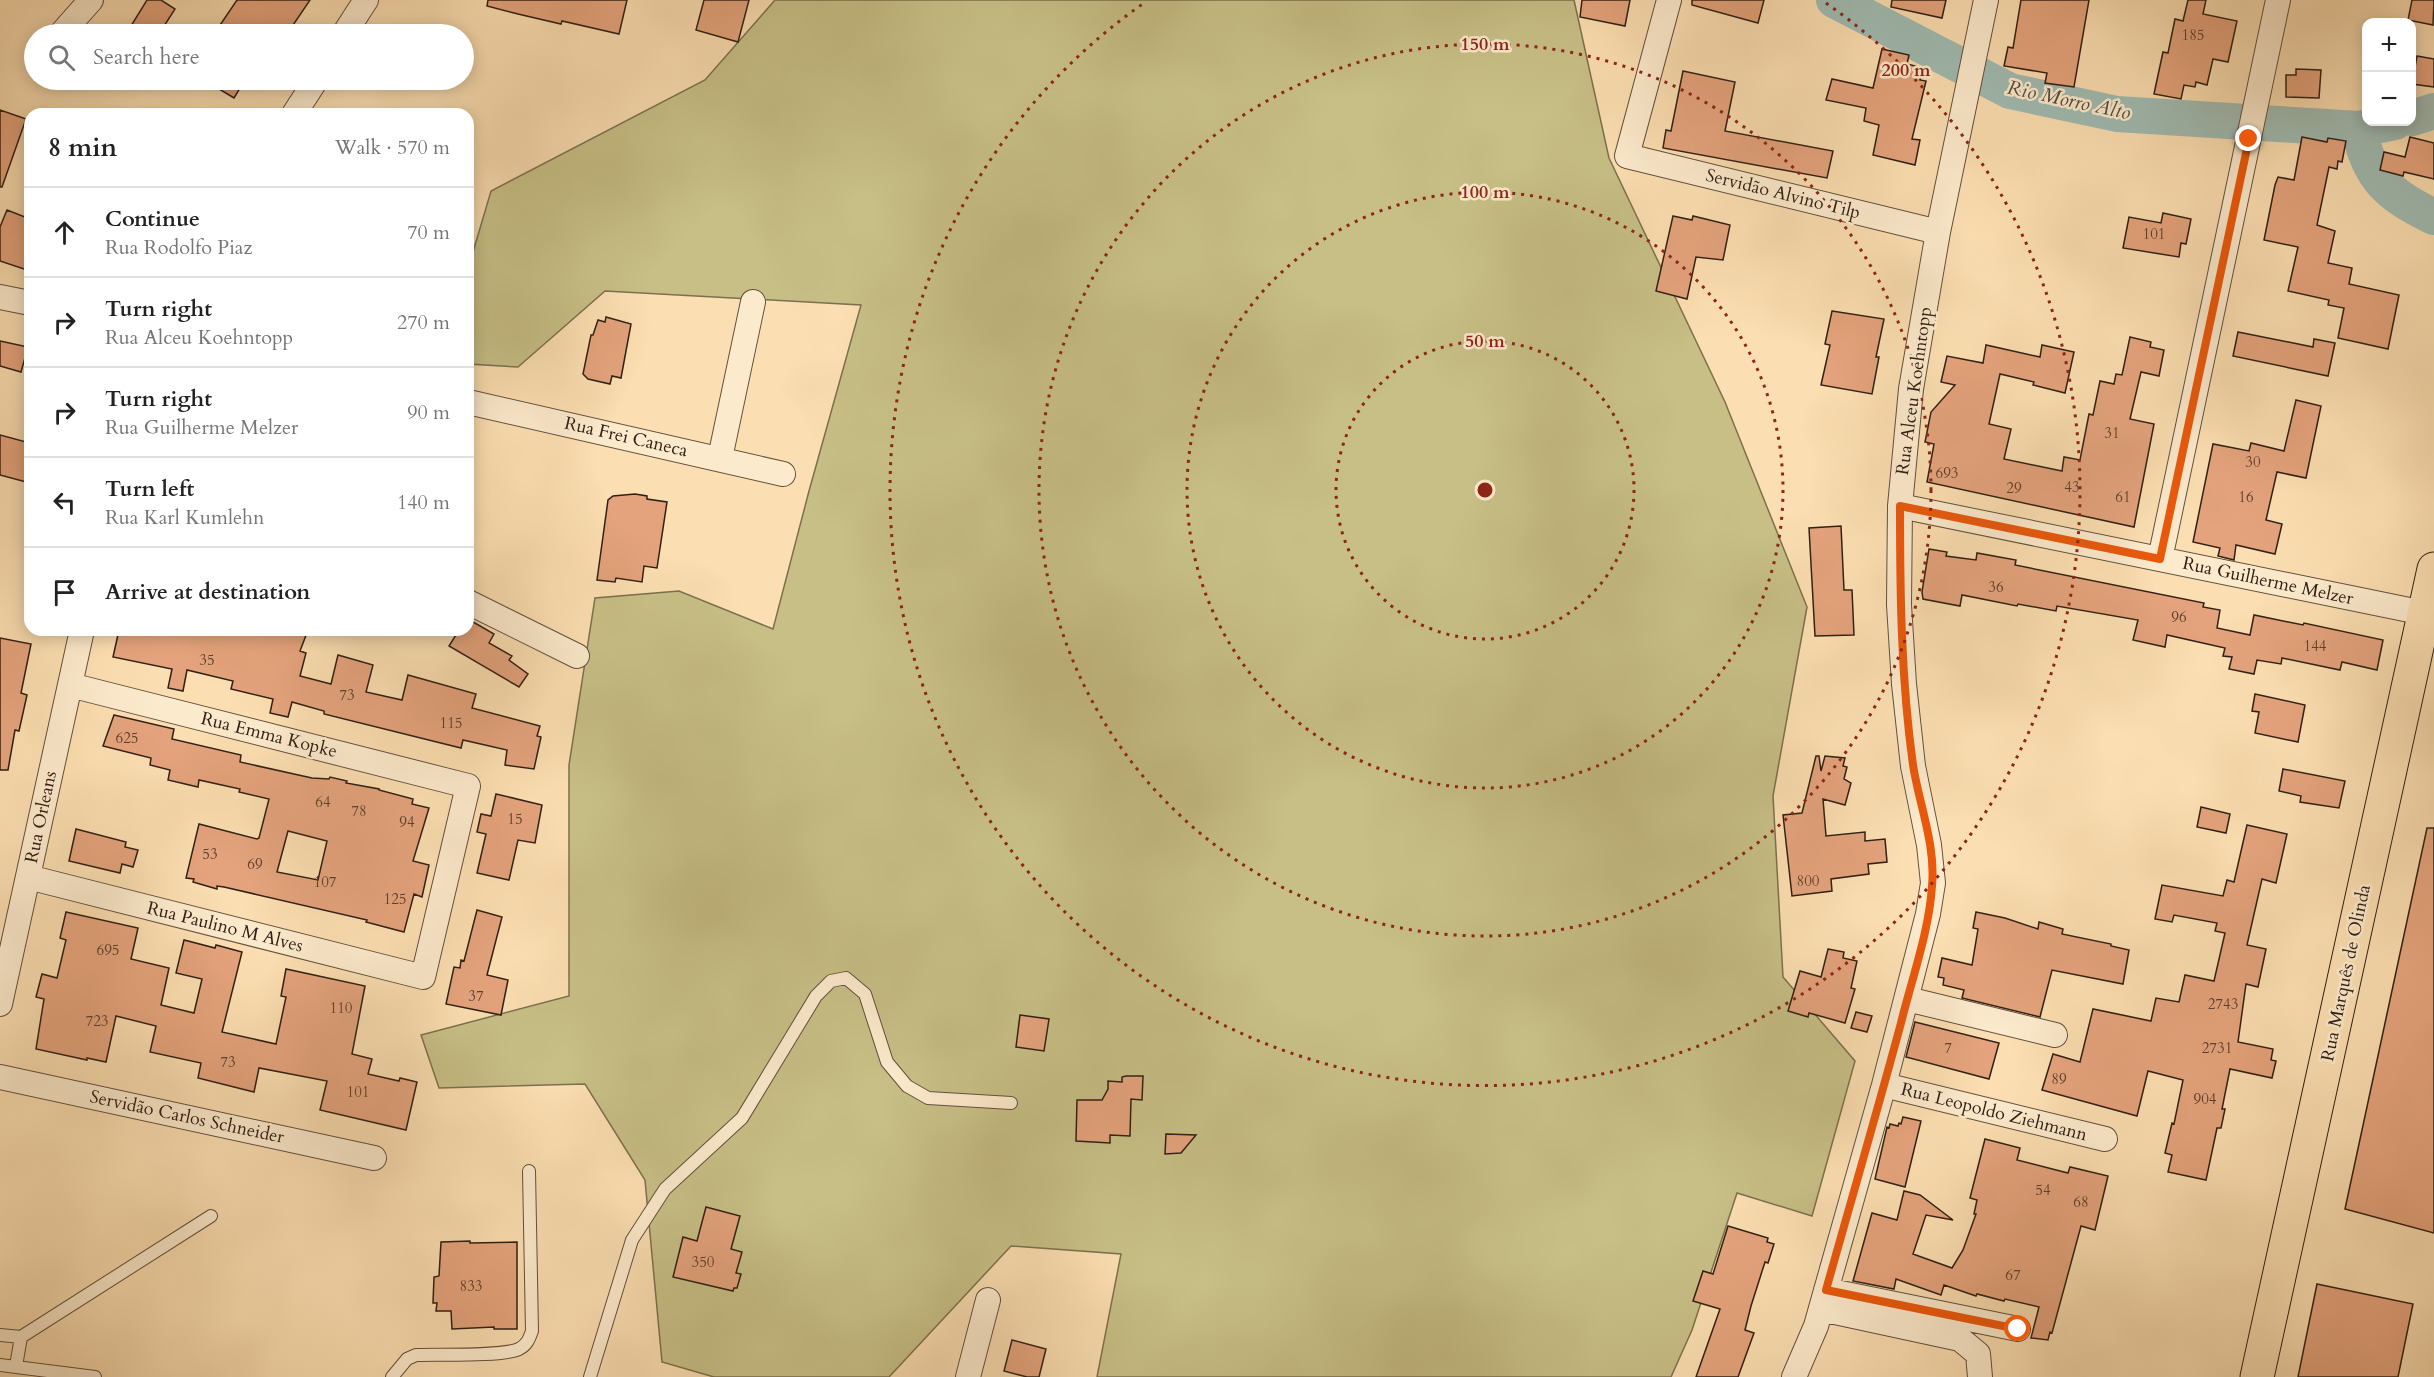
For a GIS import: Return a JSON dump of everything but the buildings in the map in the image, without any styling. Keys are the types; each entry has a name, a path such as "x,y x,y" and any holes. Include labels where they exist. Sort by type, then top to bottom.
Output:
{"main road":[{"name":"Rua Marquês de Olinda","path":"2257,1377 2434,569"}],"street":[{"path":"70,24 91,0"},
{"path":"350,24 366,0"},
{"name":"Servidão Alvino Tilp","path":"1670,0 1627,156 1938,232"},
{"name":"Rua Alceu Koehntopp","path":"1794,1377 1816,1326 1824,1299 1907,999 1928,914 1933,883 1929,845 1913,766 1904,684 1899,605 1900,506 1911,389 1938,232 1986,0"},
{"path":"2160,559 2278,0"},
{"path":"298,108 310,90"},
{"path":"0,297 24,302"},
{"path":"720,458 753,302"},
{"name":"Rua Frei Caneca","path":"474,403 783,474"},
{"name":"Rua Guilherme Melzer","path":"1900,506 2424,613"},
{"path":"474,605 577,656"},
{"name":"Rua Orleans","path":"0,1004 81,636"},
{"name":"Rua Emma Kopke","path":"70,685 468,786 423,977"},
{"name":"Rua Paulino M Alves","path":"28,877 423,977"},
{"path":"1907,999 2055,1035"},
{"name":"Servidão Carlos Schneider","path":"0,1077 374,1158"},
{"name":"Rua Leopoldo Ziehmann","path":"1884,1085 2105,1139"},
{"path":"1824,1299 2018,1329"},
{"path":"1824,1299 1960,1339 1978,1354 1980,1377"},
{"path":"968,1377 988,1300"}],"lane":[{"path":"590,1377 632,1239 665,1190 742,1118 816,996 831,981 846,978 865,994 887,1062 907,1086 928,1098 1011,1103"},
{"path":"392,1377 402,1363 416,1355 502,1353 518,1349 528,1342 532,1331 529,1171"},
{"path":"0,1335 21,1337 212,1216"},
{"path":"16,1366 21,1337"},
{"path":"0,1365 95,1377"}],"shaded area":[{"path":"775,0 1574,0 1609,158 1725,402 1807,607 1773,796 1783,977 1855,1061 1812,1216 1737,1193 1692,1330 1671,1377 1097,1377 1121,1254 1011,1246 889,1377 714,1377 662,1362 645,1180 585,1084 439,1088 421,1035 569,996 569,765 595,598 679,591 773,629 861,305 605,291 518,367 474,364 474,249 491,191 705,80"}],"waterway":[{"name":"Rio Morro Alto","path":"1834,0 2010,91 2117,114 2359,129 2374,126"},
{"name":"Rio Morro Alto","path":"2416,117 2434,111"},
{"path":"2359,129 2369,161 2383,184 2405,201 2434,217"}],"route":[{"path":"2018,1329 1826,1290 1907,999 1928,914 1933,883 1929,845 1913,766 1904,684 1899,605 1900,506 2160,559 2249,139"}]}
